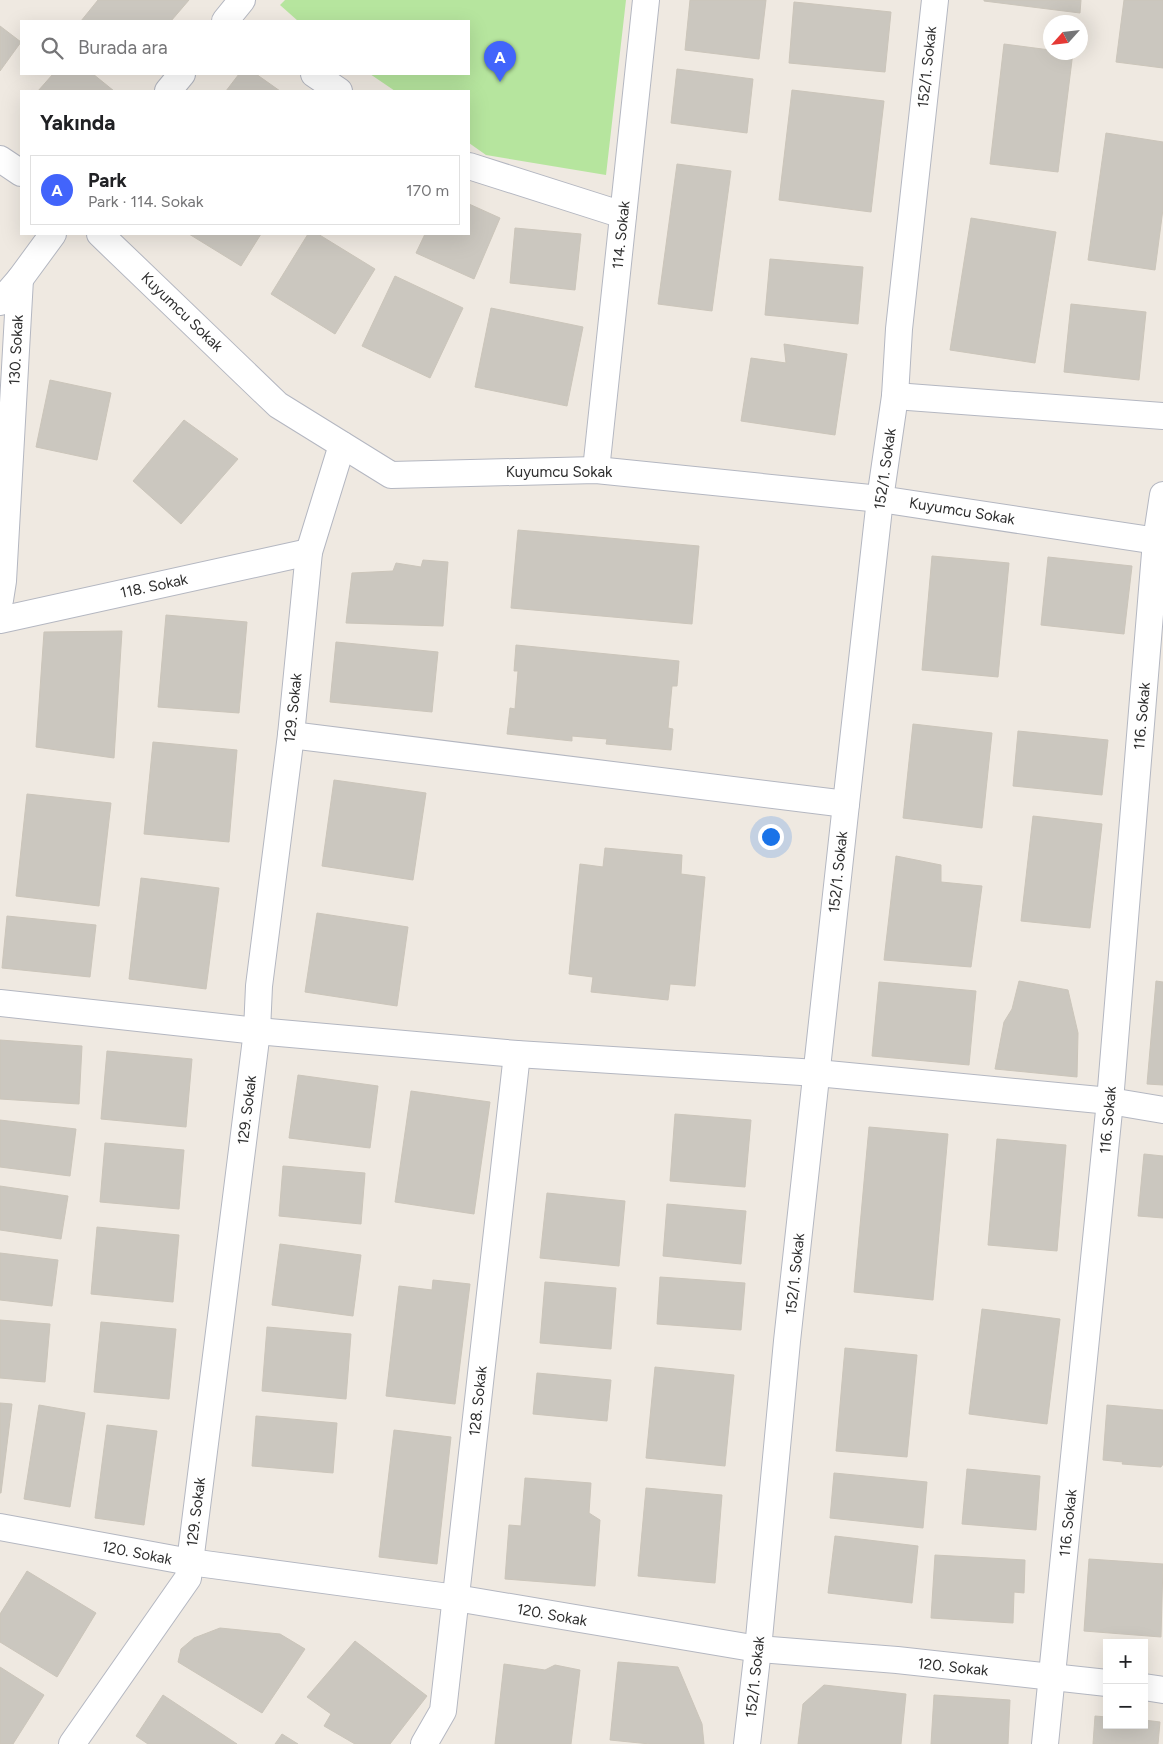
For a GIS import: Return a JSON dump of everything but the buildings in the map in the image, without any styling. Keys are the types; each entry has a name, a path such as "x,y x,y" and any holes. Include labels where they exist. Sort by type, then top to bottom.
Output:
{"street":[{"name":"114. Sokak","path":"596,470 646,0"},
{"name":"152/1. Sokak","path":"747,1744 758,1649 787,1341 880,499 895,396 899,330 935,0"},
{"path":"169,90 181,75"},
{"path":"315,75 338,90"},
{"path":"0,159 20,172"},
{"path":"470,166 623,214"},
{"path":"0,302 20,280 52,235"},
{"name":"Kuyumcu Sokak","path":"101,235 278,405 391,475 596,470 880,499 1160,541"},
{"name":"130. Sokak","path":"0,600 20,280"},
{"path":"895,396 1163,416"},
{"name":"129. Sokak","path":"72,1744 188,1578 258,1030 259,986 291,735 308,552 342,445"},
{"name":"116. Sokak","path":"1045,1744 1110,1102 1163,494"},
{"name":"118. Sokak","path":"0,620 308,552"},
{"path":"291,735 846,804"},
{"path":"0,1003 258,1030 517,1054 817,1073 1110,1102 1163,1110"},
{"name":"128. Sokak","path":"424,1744 443,1711 517,1054"},
{"name":"120. Sokak","path":"0,1527 190,1562 456,1598 758,1649 897,1660 1103,1683"},
{"path":"1148,1688 1163,1690"},
{"path":"440,1744 443,1711"}],"green space":[{"path":"285,0 626,0 606,175 486,155 470,144 470,90 394,90 371,75 470,75 470,20 297,20 280,5"}],"place":[{"name":"Park","path":"500,82"}]}
